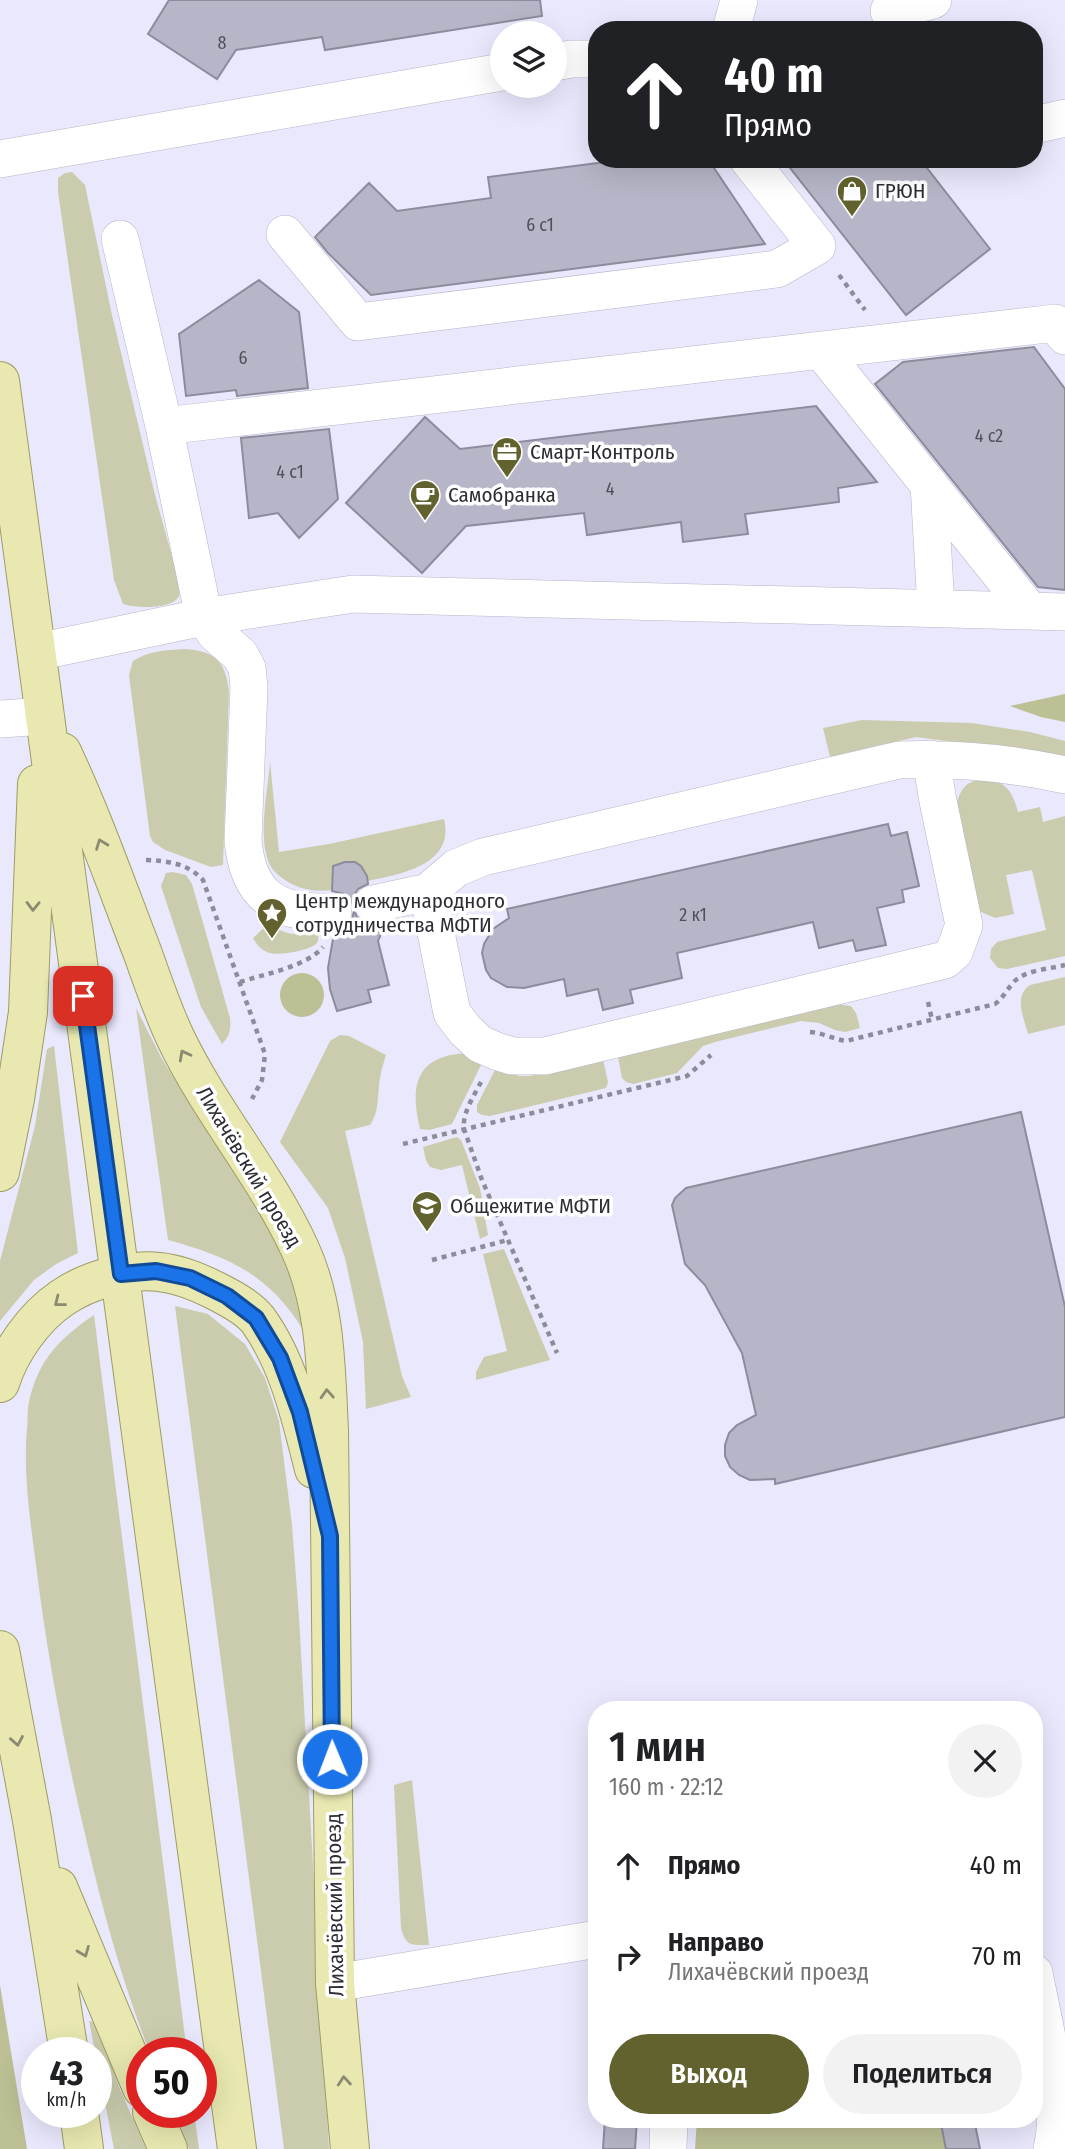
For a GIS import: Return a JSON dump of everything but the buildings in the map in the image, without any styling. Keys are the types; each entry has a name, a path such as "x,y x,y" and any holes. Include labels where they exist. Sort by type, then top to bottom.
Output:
{"main road":[{"name":"Лихачёвский проезд","path":"0,381 237,2149"},
{"name":"Лихачёвский проезд","path":"0,1172 15,1100 28,1012 35,805 45,716"},
{"name":"Лихачёвский проезд","path":"45,716 84,799 175,1037 199,1084 278,1208 301,1251 318,1302 326,1367 329,1431 335,1983 349,2149"},
{"path":"0,1383 5,1367 32,1326 62,1298 94,1282 121,1274 156,1271 190,1278 227,1296 256,1318 280,1358 300,1412 330,1536"},
{"path":"0,1650 32,1820 66,2037"},
{"path":"32,1820 126,2050"},
{"path":"82,2128 85,2149"},
{"path":"159,2128 168,2149"}],"lane":[{"path":"733,21 739,0"},
{"path":"892,14 933,0"},
{"path":"567,60 588,59"},
{"path":"0,159 490,74"},
{"path":"1043,123 1065,118"},
{"path":"285,234 358,322 777,269 817,246 755,168"},
{"path":"120,239 164,426 204,617 215,633 240,655 247,668 249,687 243,840 245,861 251,878 272,900 299,911 326,912"},
{"path":"164,426 1055,323 1065,336"},
{"path":"821,350 929,484 1048,611"},
{"path":"929,484 936,608"},
{"path":"37,652 204,617 354,594 1048,611"},
{"path":"0,719 45,716"},
{"path":"428,892 452,1013 480,1044 512,1056 545,1056 945,960 954,952 964,925 931,759"},
{"path":"373,904 428,892 456,868 484,857 899,760 979,761 1065,775"},
{"path":"335,1983 588,1941"},
{"path":"1043,2023 1057,2100 1052,2149"},
{"path":"668,2149 669,2128"}],"path":[{"path":"817,246 890,342"},
{"path":"145,860 182,864 203,880 265,1054 262,1080 248,1107"},
{"path":"240,982 305,961 317,954 323,947 326,912"},
{"path":"803,1031 819,1032 831,1039 846,1041 995,1004 1006,996 1013,983 1021,976 1065,965"},
{"path":"403,1144 687,1076 720,1049"},
{"path":"484,1076 468,1109 463,1123 464,1129 482,1180 557,1353"},
{"path":"432,1260 508,1240"}],"green space":[{"path":"72,172 85,185 112,315 155,495 180,585 179,596 175,601 161,606 123,604 114,580 58,192 58,178"},
{"path":"184,649 204,652 217,659 225,672 229,691 223,865 211,867 165,850 153,842 150,836 129,675 133,661 145,655"},
{"path":"1065,694 1065,722 1010,706"},
{"path":"862,720 972,723 1030,732 1065,741 1065,757 916,737 830,757 823,728"},
{"path":"270,762 279,852 444,819 445,835 441,847 422,865 395,875 368,881 358,866 344,862 333,869 332,890 308,890 296,886 273,869 266,854 264,828"},
{"path":"988,778 1009,790 1018,812 1040,807 1043,822 1065,816 1065,956 1007,969 998,968 990,958 991,949 997,942 1046,930 1032,870 1006,875 1014,914 995,918 979,911 957,803 967,784"},
{"path":"166,873 186,875 192,884 230,1018 229,1032 222,1044 201,1007 161,886"},
{"path":"268,924 292,934 318,934 318,942 294,952 267,952 253,938"},
{"path":"302,973 317,980 324,995 317,1010 302,1017 287,1010 280,995 287,980"},
{"path":"1065,977 1065,1025 1028,1034 1021,1008 1025,990 1030,985"},
{"path":"835,1004 851,1006 860,1028 845,1032 819,1023 801,1021 703,1046 677,1073 633,1084 622,1078 618,1057"},
{"path":"136,1008 162,1059 266,1217 288,1260 310,1342 283,1302 251,1274 214,1255 168,1240"},
{"path":"340,1035 349,1036 386,1055 373,1120 370,1125 345,1131 402,1376 411,1397 366,1409 363,1342 345,1258 328,1208 280,1142 330,1041"},
{"path":"54,1046 78,1253 56,1264 34,1280 0,1321 0,1261 35,1126 47,1049"},
{"path":"469,1053 483,1061 452,1124 429,1130 420,1129 416,1098 421,1074 438,1059"},
{"path":"603,1059 608,1082 606,1088 490,1116 477,1112 477,1105 496,1068 519,1076 529,1076"},
{"path":"457,1137 461,1140 480,1188 488,1235 480,1239 462,1165 441,1170 430,1167 423,1147"},
{"path":"504,1249 550,1360 476,1380 476,1372 484,1357 507,1351 483,1254"},
{"path":"175,1306 208,1314 245,1344 265,1378 279,1421 292,1525 299,1617 329,2149 284,2149"},
{"path":"94,1315 185,2037 144,2037 132,2003 95,1876 65,1744 46,1637 31,1531 26,1445 28,1408 38,1374 52,1351"},
{"path":"412,1780 429,1945 410,1944 401,1928 394,1785"},
{"path":"0,1985 21,2113 21,2128 24,2128 27,2149 0,2149"},
{"path":"89,2021 97,2023 102,2037 92,2037"},
{"path":"112,2067 126,2103 126,2128 137,2128 146,2149 114,2149 110,2128 112,2128"},
{"path":"180,2128 196,2128 199,2149 189,2149"},
{"path":"696,2128 942,2128 946,2149 695,2149"}],"place":[{"name":"ГРЮН","path":"852,218"},
{"name":"Смарт-Контроль","path":"507,479"},
{"name":"Самобранка","path":"425,522"},
{"name":"Центр международного сотрудничества МФТИ","path":"272,940"},
{"name":"Общежитие МФТИ","path":"427,1233"}],"route":[{"path":"83,996 121,1274 156,1271 190,1278 227,1296 256,1318 280,1358 300,1412 330,1536 332,1759"}]}
